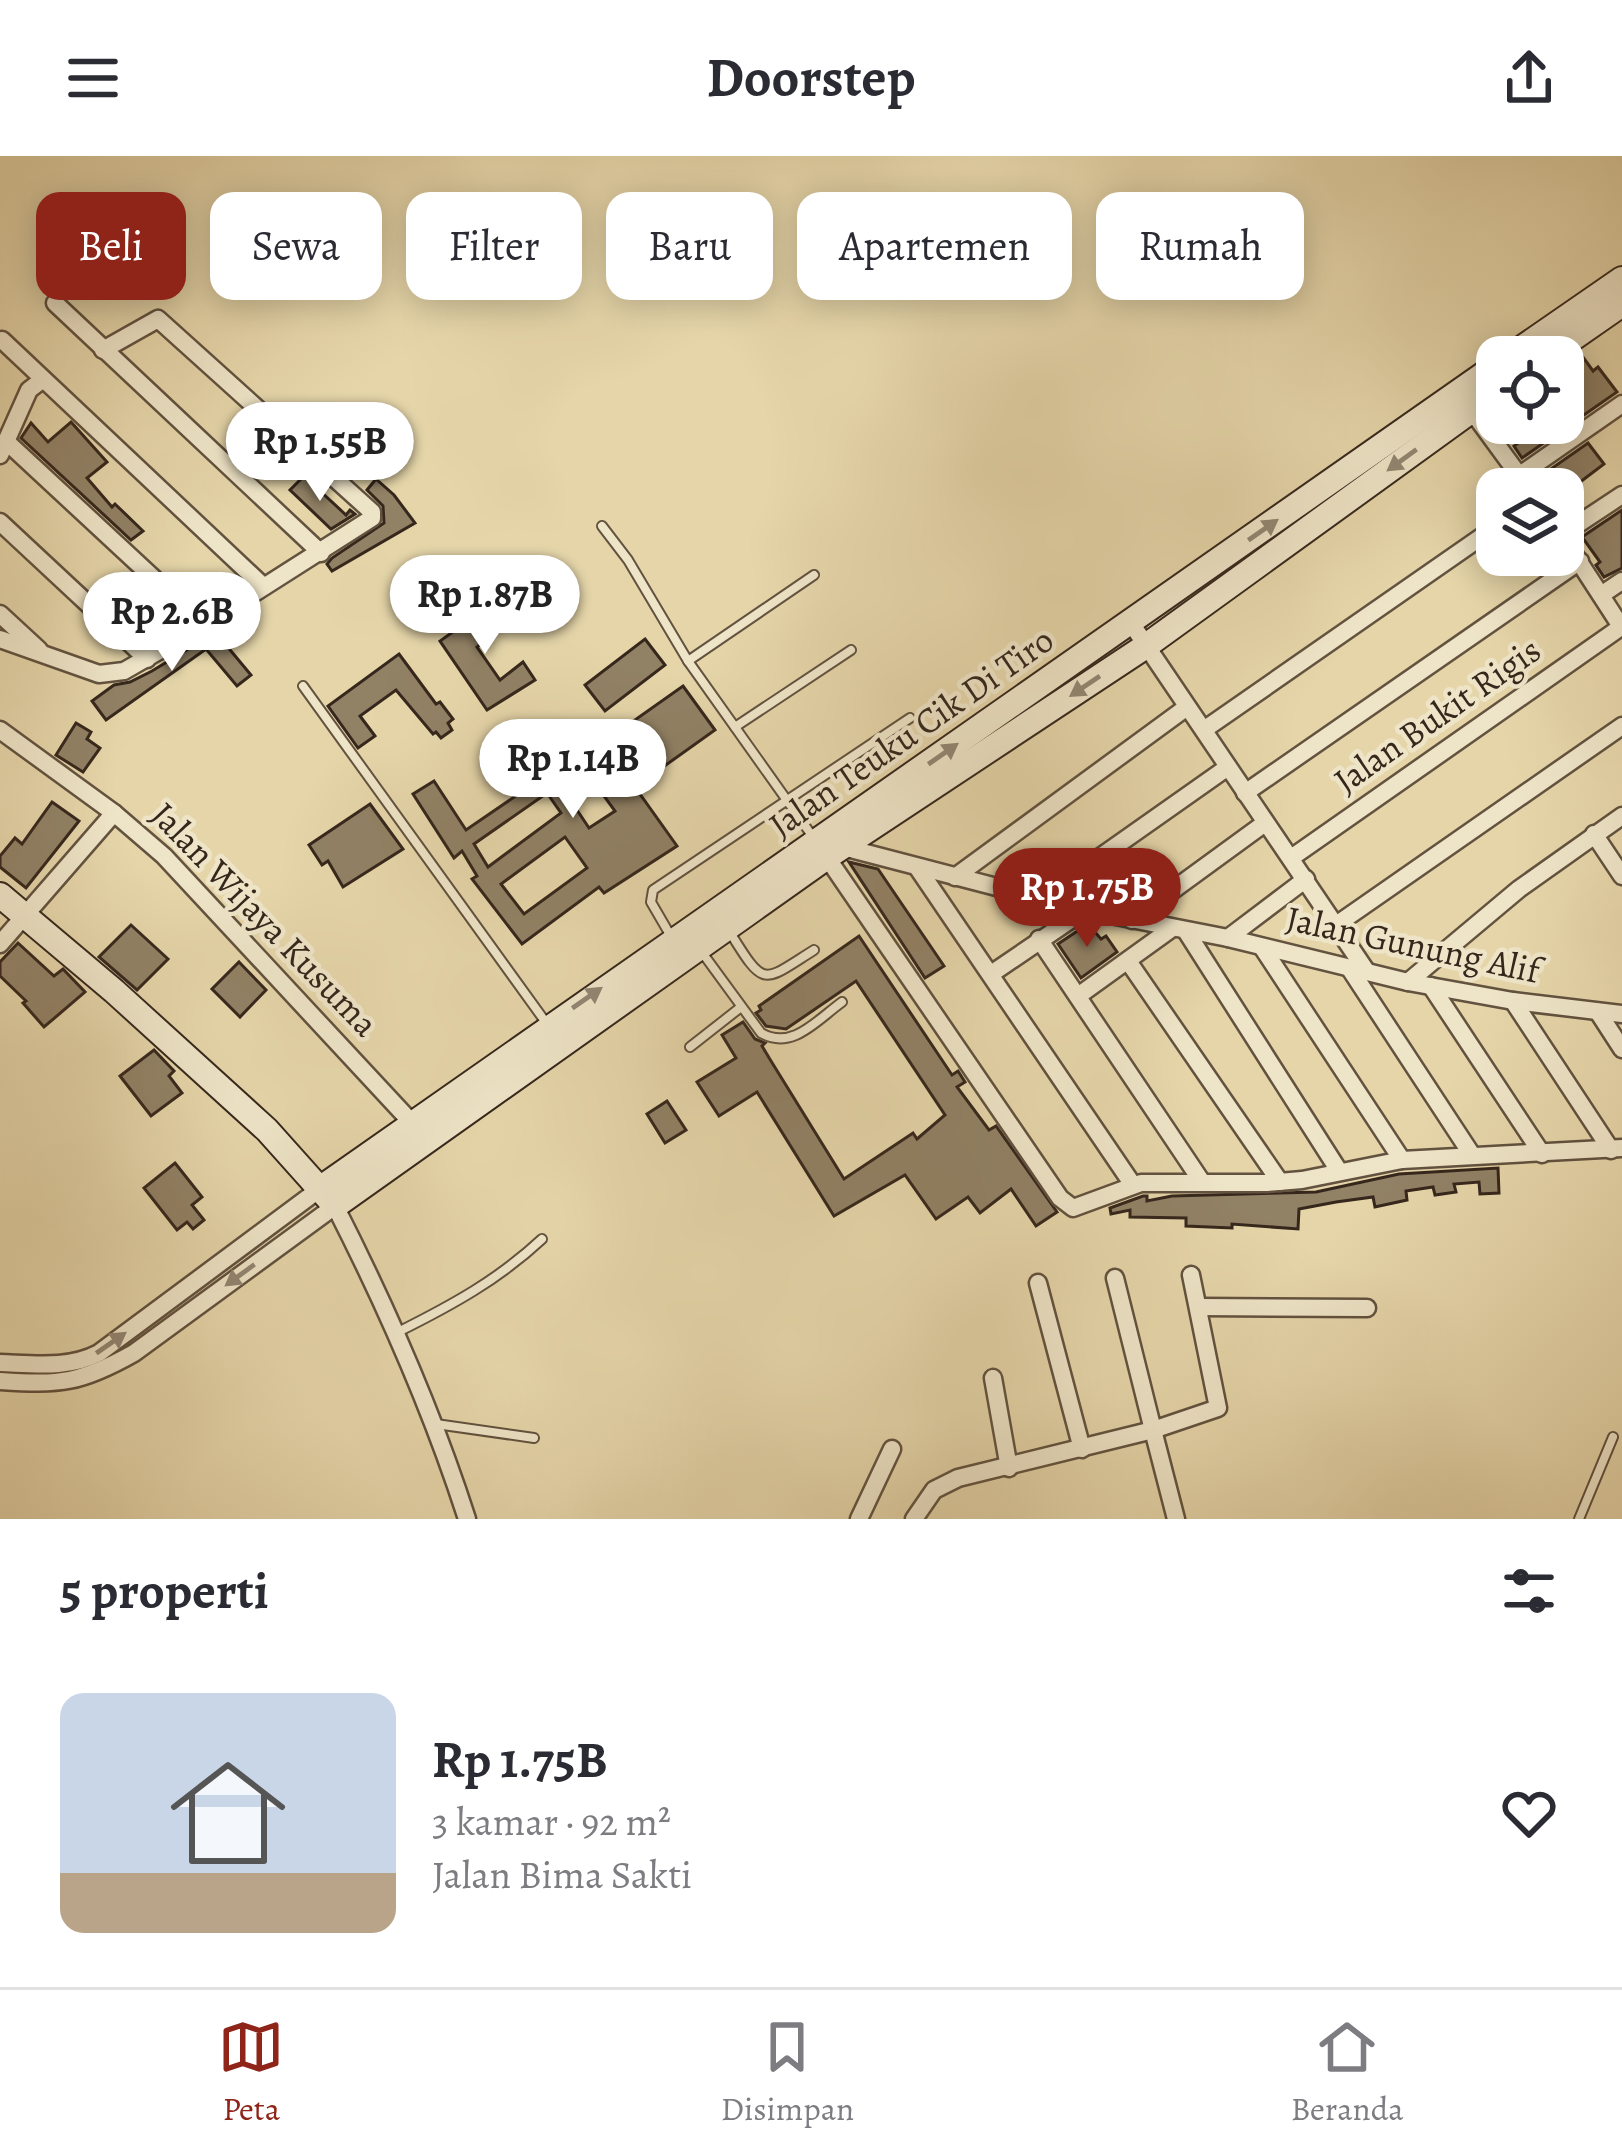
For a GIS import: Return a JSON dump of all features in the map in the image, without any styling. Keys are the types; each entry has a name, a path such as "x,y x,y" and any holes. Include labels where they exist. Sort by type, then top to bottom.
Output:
{"street":[{"path":"1539,336 1622,279"},
{"path":"55,303 321,553"},
{"path":"1576,336 1622,304"},
{"path":"0,639 99,674 124,670 372,518 373,512 158,319 103,350"},
{"path":"2,340 263,586"},
{"path":"43,380 29,390 4,449 204,625"},
{"name":"Jalan Teuku Cik Di Tiro","path":"0,1363 85,1379 134,1353 413,1124 483,1086 548,1025 673,938 829,849 1146,646 1476,388"},
{"name":"Jalan Teuku Cik Di Tiro","path":"328,1197 483,1086 727,926 1130,623 1464,401 1476,398"},
{"path":"1464,401 1514,468"},
{"path":"1542,468 1622,404"},
{"path":"1584,521 1622,495"},
{"path":"0,522 147,659"},
{"path":"1204,729 1476,541"},
{"path":"1584,568 1622,627"},
{"path":"1245,793 1560,576"},
{"path":"1601,595 1622,581"},
{"path":"0,614 46,656"},
{"path":"1130,623 1336,925 1359,971 1472,1155"},
{"name":"Jalan Bukit Rigis","path":"1291,858 1622,627"},
{"path":"955,877 1187,707"},
{"path":"1336,925 1622,727"},
{"name":"Jalan Wijaya Kusuma","path":"0,730 114,813 164,856 413,1124"},
{"path":"1042,898 1228,767"},
{"path":"0,944 114,813"},
{"path":"1408,982 1519,890 1622,816"},
{"path":"1132,920 1265,823"},
{"path":"1594,834 1622,876"},
{"path":"829,849 1060,1198 1073,1208 1132,1185 1280,1182 1402,1160 1617,1149"},
{"name":"Jalan Gunung Alif","path":"829,849 1408,982 1622,1014"},
{"path":"917,867 1132,1185"},
{"path":"1228,938 1306,879"},
{"path":"0,895 267,1130 328,1197 398,1331 467,1519"},
{"path":"992,974 1085,910"},
{"path":"1078,996 1178,930 1339,1172"},
{"path":"1039,939 1202,1182"},
{"path":"1262,947 1402,1160"},
{"path":"1128,961 1280,1182"},
{"path":"1431,986 1542,1154"},
{"path":"1513,1001 1617,1149"},
{"path":"1598,1012 1622,1048"},
{"path":"914,1519 934,1490 946,1483 1153,1430 1218,1408 1192,1275"},
{"path":"1115,1278 1170,1518"},
{"path":"1038,1283 1082,1449"},
{"path":"1200,1307 1367,1308"},
{"name":"Jalan Teuku Cik Di Tiro","path":"0,1381 66,1373"},
{"path":"992,1378 1009,1468"},
{"path":"860,1519 892,1448"}],"lane":[{"path":"602,526 628,560 688,661 787,801 829,849"},
{"path":"688,661 814,575"},
{"path":"735,727 851,650"},
{"path":"304,686 548,1025"},
{"path":"673,938 651,902 653,890 910,718"},
{"path":"727,926 762,976 772,977 814,950"},
{"path":"698,946 761,1033 781,1041 793,1038 842,1003"},
{"path":"690,1047 741,1007"},
{"path":"398,1331 475,1293 507,1272 542,1239"},
{"path":"435,1423 534,1438"},
{"path":"1579,1519 1613,1437"}],"building":[{"path":"1584,359 1593,371 1598,367 1617,392 1584,415"},
{"path":"71,422 107,462 87,478 112,507 115,504 143,531 131,540 21,438 31,423 48,442"},
{"path":"1588,443 1604,464 1584,479 1584,468 1552,468"},
{"path":"1517,444 1542,444 1522,458"},
{"path":"304,476 346,515 350,510 355,514 331,529 290,490"},
{"path":"376,479 415,523 332,571 327,564 332,558 384,523 383,506 367,490"},
{"path":"1622,510 1622,568 1604,577 1584,536"},
{"path":"499,599 513,619 477,647 500,680 523,662 535,680 487,710 440,641"},
{"path":"228,625 233,631 221,639 251,675 237,686 206,649 106,720 92,701 114,685 152,671"},
{"path":"645,639 665,665 605,711 585,685"},
{"path":"399,654 453,719 448,723 452,730 441,738 433,734 396,690 360,716 375,736 358,748 328,706"},
{"path":"683,686 715,730 635,787 677,846 604,893 599,887 522,944 472,879 477,876 462,851 454,858 413,794 434,781 466,830 558,767 554,762 587,739 594,749","holes":["591,778 615,811 589,828 567,795","547,793 561,813 488,867 474,844","565,837 587,868 524,914 501,884"]},
{"path":"76,723 91,732 87,739 100,748 83,772 56,755"},
{"path":"52,802 79,821 26,888 0,867 0,856 15,838 22,844"},
{"path":"370,804 403,849 343,887 328,861 322,865 309,845"},
{"path":"849,862 878,869 944,966 925,978"},
{"path":"1088,924 1101,939 1106,936 1117,952 1081,978 1058,944"},
{"path":"131,925 168,959 137,990 99,957"},
{"path":"859,936 952,1075 958,1071 965,1082 957,1087 989,1130 996,1126 1057,1212 1036,1226 1011,1189 980,1213 968,1197 936,1219 905,1175 834,1216 757,1092 719,1116 697,1082 736,1058 722,1035 743,1022 755,1039 765,1043 762,1046 844,1179 913,1133 917,1139 945,1115 856,981 786,1029 766,1026 756,1013 759,1006"},
{"path":"18,943 54,976 63,969 85,992 44,1027 0,976 0,962"},
{"path":"239,962 266,990 240,1017 212,989"},
{"path":"154,1050 174,1071 169,1076 182,1093 151,1116 120,1076"},
{"path":"667,1101 686,1130 665,1143 647,1114"},
{"path":"175,1163 202,1197 192,1205 204,1220 193,1229 187,1222 177,1230 144,1188"},
{"path":"1498,1168 1499,1193 1480,1194 1479,1182 1454,1184 1456,1192 1435,1195 1433,1187 1406,1191 1407,1200 1375,1207 1373,1197 1336,1202 1299,1209 1298,1229 1186,1226 1186,1218 1130,1217 1130,1210 1111,1214 1110,1208 1143,1196 1147,1201 1172,1196 1316,1192 1399,1174"}]}
